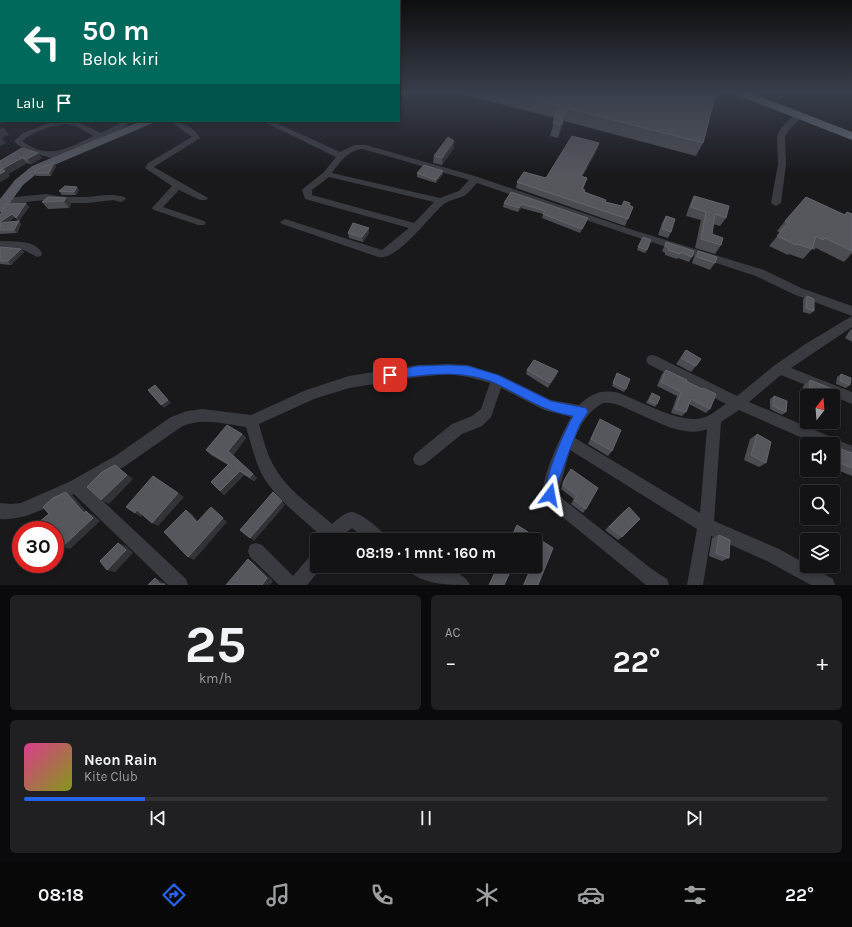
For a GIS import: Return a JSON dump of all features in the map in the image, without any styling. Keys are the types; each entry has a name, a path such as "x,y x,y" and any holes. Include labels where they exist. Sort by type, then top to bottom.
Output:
{"highway":[{"path":"812,120 852,136"},
{"path":"822,120 852,132"}],"main road":[{"path":"2,204 28,172 102,138 147,122"}],"street":[{"path":"776,203 782,164 781,137 784,130 794,120"},
{"path":"102,138 79,123 58,123 19,138 18,142 54,155 102,138 122,127 124,124 121,122"},
{"path":"176,122 195,135 196,138 151,165 149,168 178,186 203,198"},
{"path":"268,122 341,156"},
{"path":"18,154 29,147"},
{"path":"416,227 308,197 306,194 308,188 327,174 341,156 353,148 363,147 475,179 574,213 760,273 797,291 852,310"},
{"path":"327,174 441,201"},
{"path":"285,222 382,254 401,241 416,227 431,209 441,201 462,194 475,179"},
{"path":"178,186 157,208 201,223"},
{"path":"2,204 46,196 59,200 88,200 114,197 121,199"},
{"path":"0,245 26,246 37,253"},
{"path":"661,585 647,576 551,498 550,488 576,420 582,412 599,398 608,397 618,399 682,425 701,424 715,419 778,369 849,325"},
{"path":"652,360 737,403 816,437"},
{"path":"0,511 11,512 21,510 76,486 120,461 176,422 187,417 202,415 251,421 274,412 311,394 349,382 418,371 449,369 468,371 498,380 549,406 582,412"},
{"path":"778,369 852,398"},
{"path":"420,459 457,429 477,421 486,413 498,380"},
{"path":"695,585 707,518 715,419"},
{"path":"251,421 264,461 273,478 287,495 327,533"},
{"path":"567,441 705,525 773,554 827,585"},
{"path":"840,448 852,453"},
{"path":"76,486 180,585"},
{"path":"335,533 350,520 354,520 371,533"},
{"path":"256,551 291,585"},
{"path":"296,585 310,569"},
{"path":"425,573 428,575 453,579 462,585"}],"building":[{"path":"554,120 563,120 561,125 553,123"},
{"path":"615,120 709,120 703,143"},
{"path":"572,136 599,143 581,176 587,178 582,189 585,190 584,192 606,200 605,202 622,206 624,201 630,203 629,205 633,207 628,219 517,182 524,172 546,178"},
{"path":"448,137 454,141 442,158 434,156"},
{"path":"22,148 38,153 27,159 22,158 2,169 5,171 0,174 0,161"},
{"path":"54,163 49,173 34,173 38,169"},
{"path":"424,165 443,171 436,180 417,173"},
{"path":"65,186 77,187 74,192 59,191"},
{"path":"511,192 588,218 582,229 543,214 545,211 522,204 519,208 504,203"},
{"path":"694,196 729,206 726,218 715,214 712,234 723,238 721,245 701,239 706,212 691,207"},
{"path":"48,197 66,198 64,201 42,202"},
{"path":"806,197 845,215 847,212 852,214 852,251 825,238 823,240 816,236 812,249 797,244 796,245 777,236 788,223 785,221"},
{"path":"26,203 16,218 12,214 0,222 0,215 6,204"},
{"path":"666,216 675,219 671,232 662,229"},
{"path":"19,221 14,230 0,230 0,223"},
{"path":"353,223 369,228 362,237 348,233"},
{"path":"643,237 651,240 647,250 638,247"},
{"path":"666,242 694,251 692,257 680,252 680,254 668,250 668,247 665,246"},
{"path":"0,247 21,249 8,261 0,261"},
{"path":"698,251 717,257 715,263 697,257"},
{"path":"807,296 814,299 814,311 806,308"},
{"path":"686,350 701,359 696,366 681,358"},
{"path":"534,360 558,371 550,383 527,370"},
{"path":"666,370 702,389 703,388 716,394 710,409 691,399 686,412 675,409 681,392 661,382"},
{"path":"617,373 630,379 626,389 613,383"},
{"path":"841,374 851,378 850,385 840,381"},
{"path":"810,380 832,389 809,389"},
{"path":"155,385 168,400 161,405 148,390"},
{"path":"652,393 660,397 657,404 649,401"},
{"path":"774,396 787,401 786,412 773,406"},
{"path":"600,419 621,430 612,451 591,439"},
{"path":"227,425 242,434 228,451 253,474 250,477 240,471 220,491 211,482 229,464 206,450"},
{"path":"757,434 771,442 766,463 751,455"},
{"path":"840,441 841,449 852,453 852,468 840,463"},
{"path":"115,465 127,475 101,500 87,487 102,472"},
{"path":"571,469 598,488 586,509 574,500 577,496 563,485"},
{"path":"153,476 178,493 152,523 137,510 135,513 126,507"},
{"path":"66,492 84,513 86,511 93,518 64,545 64,521 40,521 49,514 43,507 53,498"},
{"path":"273,492 282,501 250,538 240,530"},
{"path":"211,507 223,518 188,557 164,532 186,510 197,522"},
{"path":"629,507 640,519 622,537 609,527"},
{"path":"517,525 528,532 528,533 513,533"},
{"path":"719,535 730,540 729,558 716,553"},
{"path":"542,541 553,548 538,585 524,585 529,573 542,573"},
{"path":"118,543 126,550 107,570 100,561"},
{"path":"248,559 267,578 262,585 226,585"},
{"path":"495,573 510,573 504,585 489,585"},
{"path":"155,578 160,584 165,584 148,585"}],"route":[{"path":"390,375 449,369 468,371 498,380 549,406 582,412 576,420 564,449 550,488 550,495"}]}
